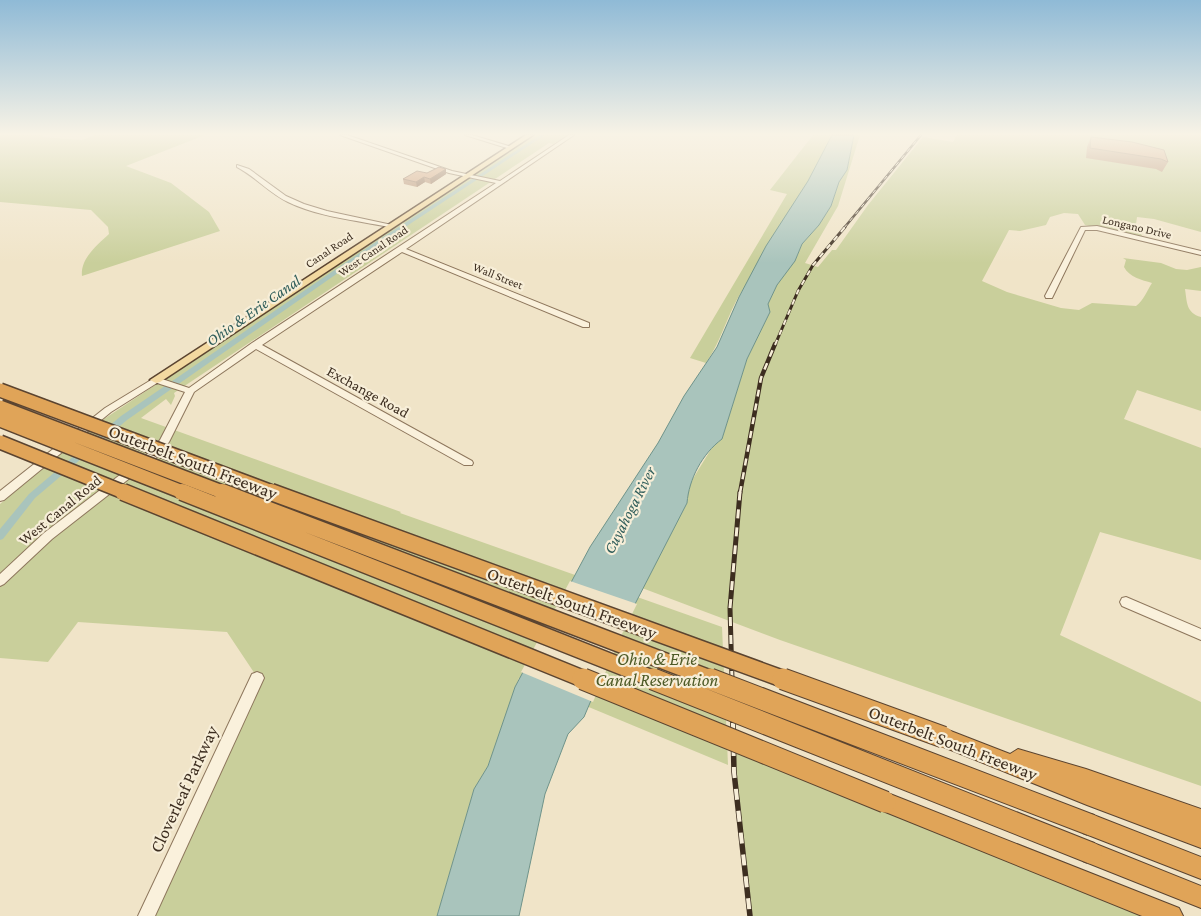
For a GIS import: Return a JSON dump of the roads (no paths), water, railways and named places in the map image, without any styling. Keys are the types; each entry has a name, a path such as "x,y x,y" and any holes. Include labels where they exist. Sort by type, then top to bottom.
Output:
{"highway":[{"name":"Outerbelt South Freeway","path":"0,390 515,583 1086,787 1201,837"},
{"path":"0,407 1201,868"},
{"path":"0,420 1201,897"},
{"path":"0,442 1171,916"},
{"path":"1086,787 1201,820"}],"main road":[{"name":"Canal Road","path":"156,380 389,225 465,178"}],"street":[{"path":"261,178 288,200 303,207 389,225"},
{"path":"475,178 498,182"},
{"name":"West Canal Road","path":"0,581 48,536 154,454 164,442 190,391 254,345 401,249 505,178"},
{"name":"Longano Drive","path":"1049,296 1083,228 1097,228 1201,253"},
{"name":"Wall Street","path":"401,249 586,324"},
{"name":"Exchange Road","path":"254,345 468,463"},
{"path":"156,380 190,391"},
{"name":"Canal Road","path":"0,497 108,410 156,380"},
{"path":"1126,602 1201,635"},
{"name":"Cloverleaf Parkway","path":"146,916 257,678"}],"water":[{"name":"Cuyahoga River","path":"810,178 842,178 831,206 819,225 802,244 795,261 777,285 768,304 770,312 747,359 722,439 708,452 698,468 688,494 687,503 617,639 584,717 568,734 545,794 519,916 437,916 474,789 488,766 515,687 590,547 658,443 684,396 717,347 739,297 766,246"}],"waterway":[{"name":"Ohio & Erie Canal","path":"0,536 32,496 124,418 379,242 477,178"}],"railway":[{"path":"844,228 886,178"},
{"path":"775,345 798,291 813,265 845,227"},
{"path":"740,493 761,378 775,344"},
{"path":"732,680 730,608 740,492"},
{"path":"732,679 734,772 750,916"}],"park label":[{"name":"Ohio & Erie Canal Reservation","path":"657,670"}]}
